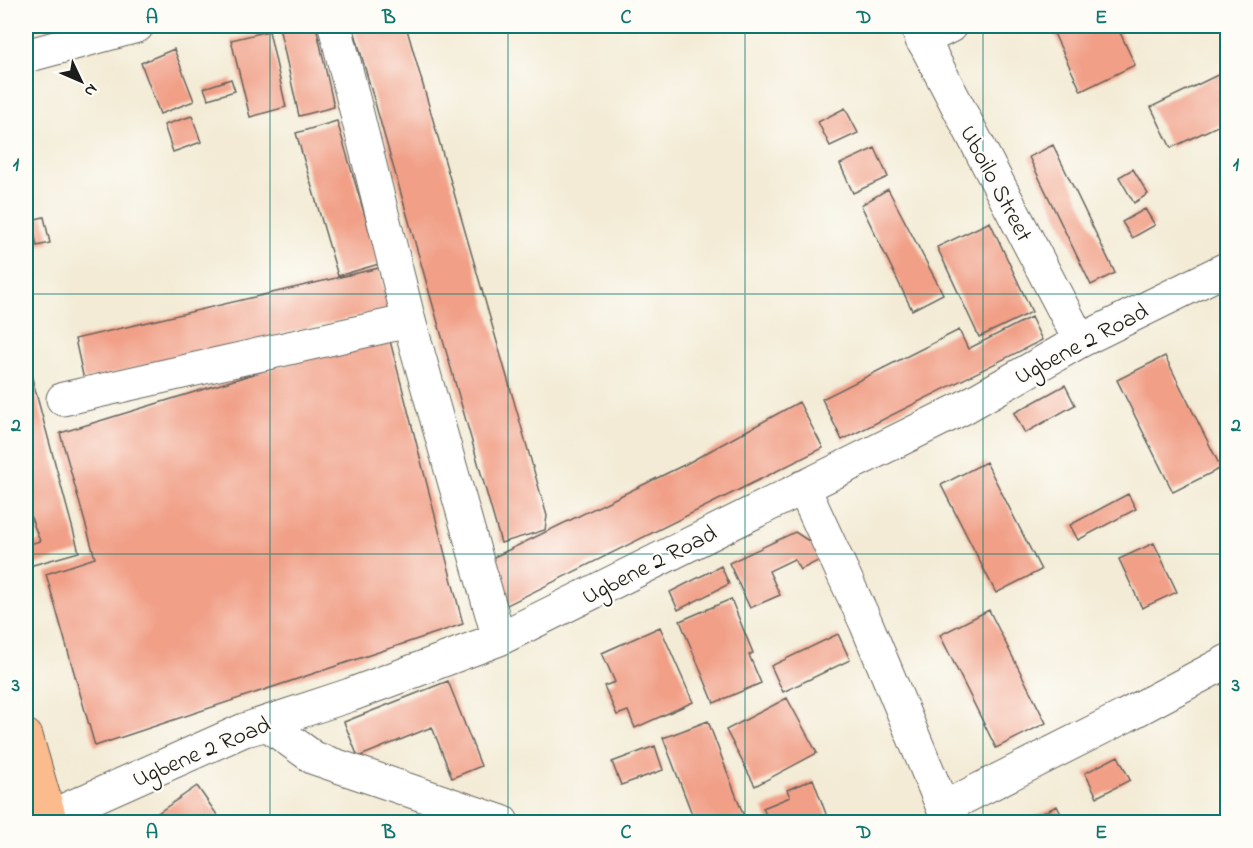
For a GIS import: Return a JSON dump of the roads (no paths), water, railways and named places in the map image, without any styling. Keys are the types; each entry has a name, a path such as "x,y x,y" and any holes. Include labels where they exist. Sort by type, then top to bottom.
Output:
{"main road":[{"path":"26,736 47,820"}],"street":[{"path":"26,56 137,26"},
{"path":"335,26 409,321 499,639"},
{"name":"Uboilo Street","path":"930,30 1080,341"},
{"name":"Ugbene 2 Road","path":"47,820 244,730 350,695 499,639 963,408 1080,341 1227,268"},
{"path":"63,399 409,321"},
{"path":"803,487 866,623 946,815 1227,661"},
{"path":"244,730 267,724 314,758 502,822"}]}
